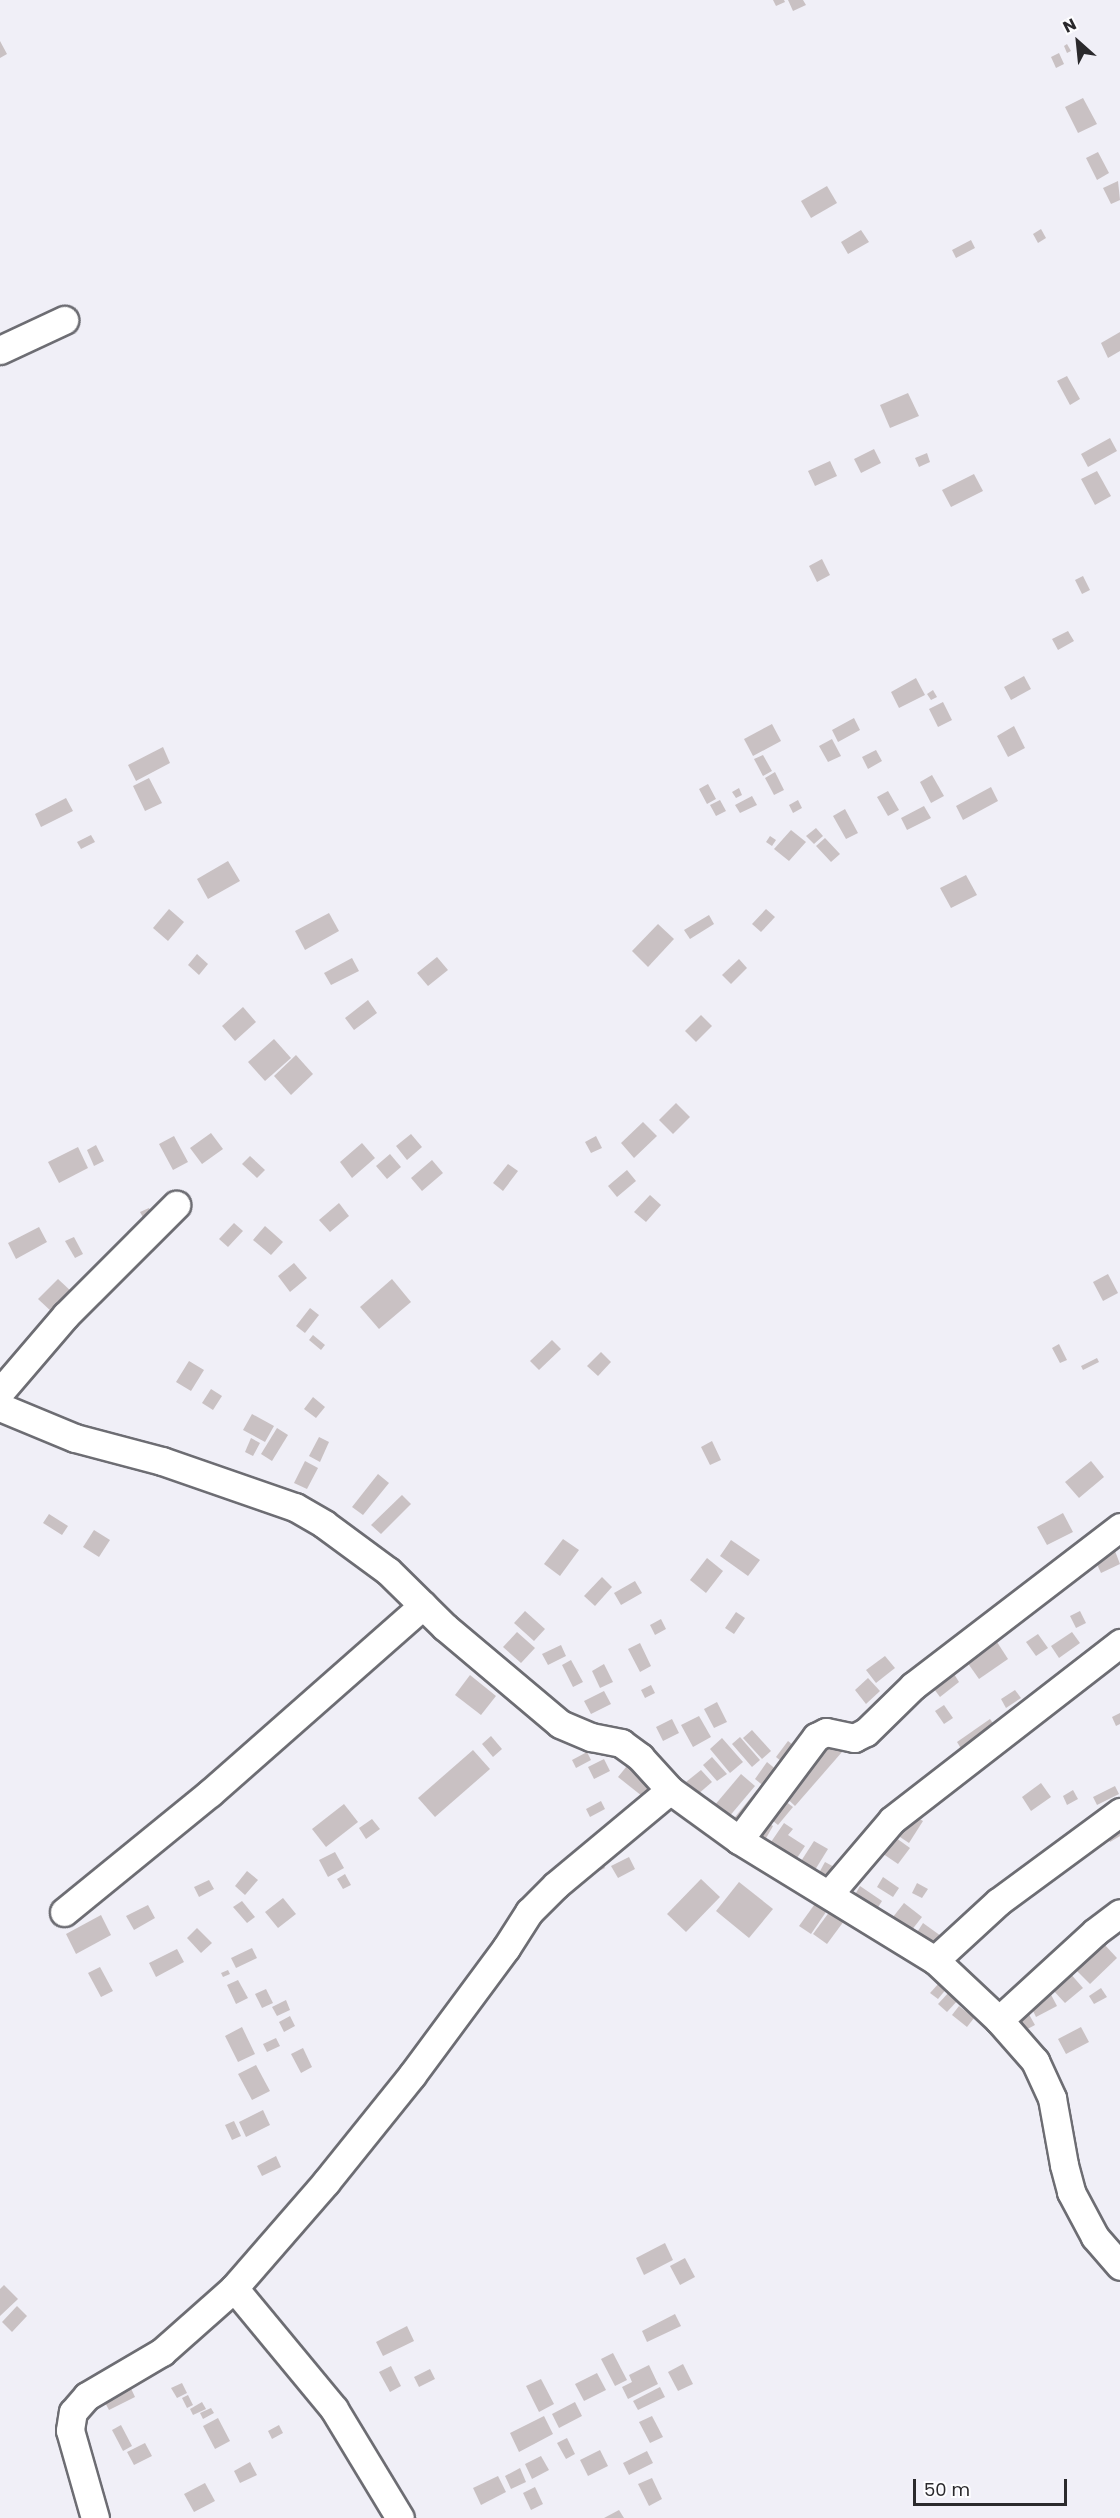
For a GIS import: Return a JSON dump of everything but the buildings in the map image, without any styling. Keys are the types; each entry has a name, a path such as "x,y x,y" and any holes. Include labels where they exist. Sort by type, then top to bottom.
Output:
{"street":[{"path":"0,350 64,320"},
{"path":"0,1392 66,1315 176,1205"},
{"path":"0,1407 75,1438 162,1461 295,1507 324,1524 388,1571 445,1627 560,1724 591,1737 621,1743 640,1757 670,1790 739,1840 935,1960 999,2020 1035,2061 1052,2098 1071,2192 1095,2237 1120,2266"},
{"path":"739,1840 816,1737 826,1732 854,1738 866,1732 913,1686 1120,1527"},
{"path":"64,1912 210,1793 423,1605"},
{"path":"829,1894 892,1820 1120,1643"},
{"path":"95,2518 70,2430 73,2412 87,2396 162,2352 234,2288 326,2182 412,2075 506,1948 529,1912 556,1885 670,1790"},
{"path":"935,1960 998,1902 1120,1812"},
{"path":"999,2020 1095,1932 1120,1913"},
{"path":"234,2288 334,2409 400,2518"}]}
